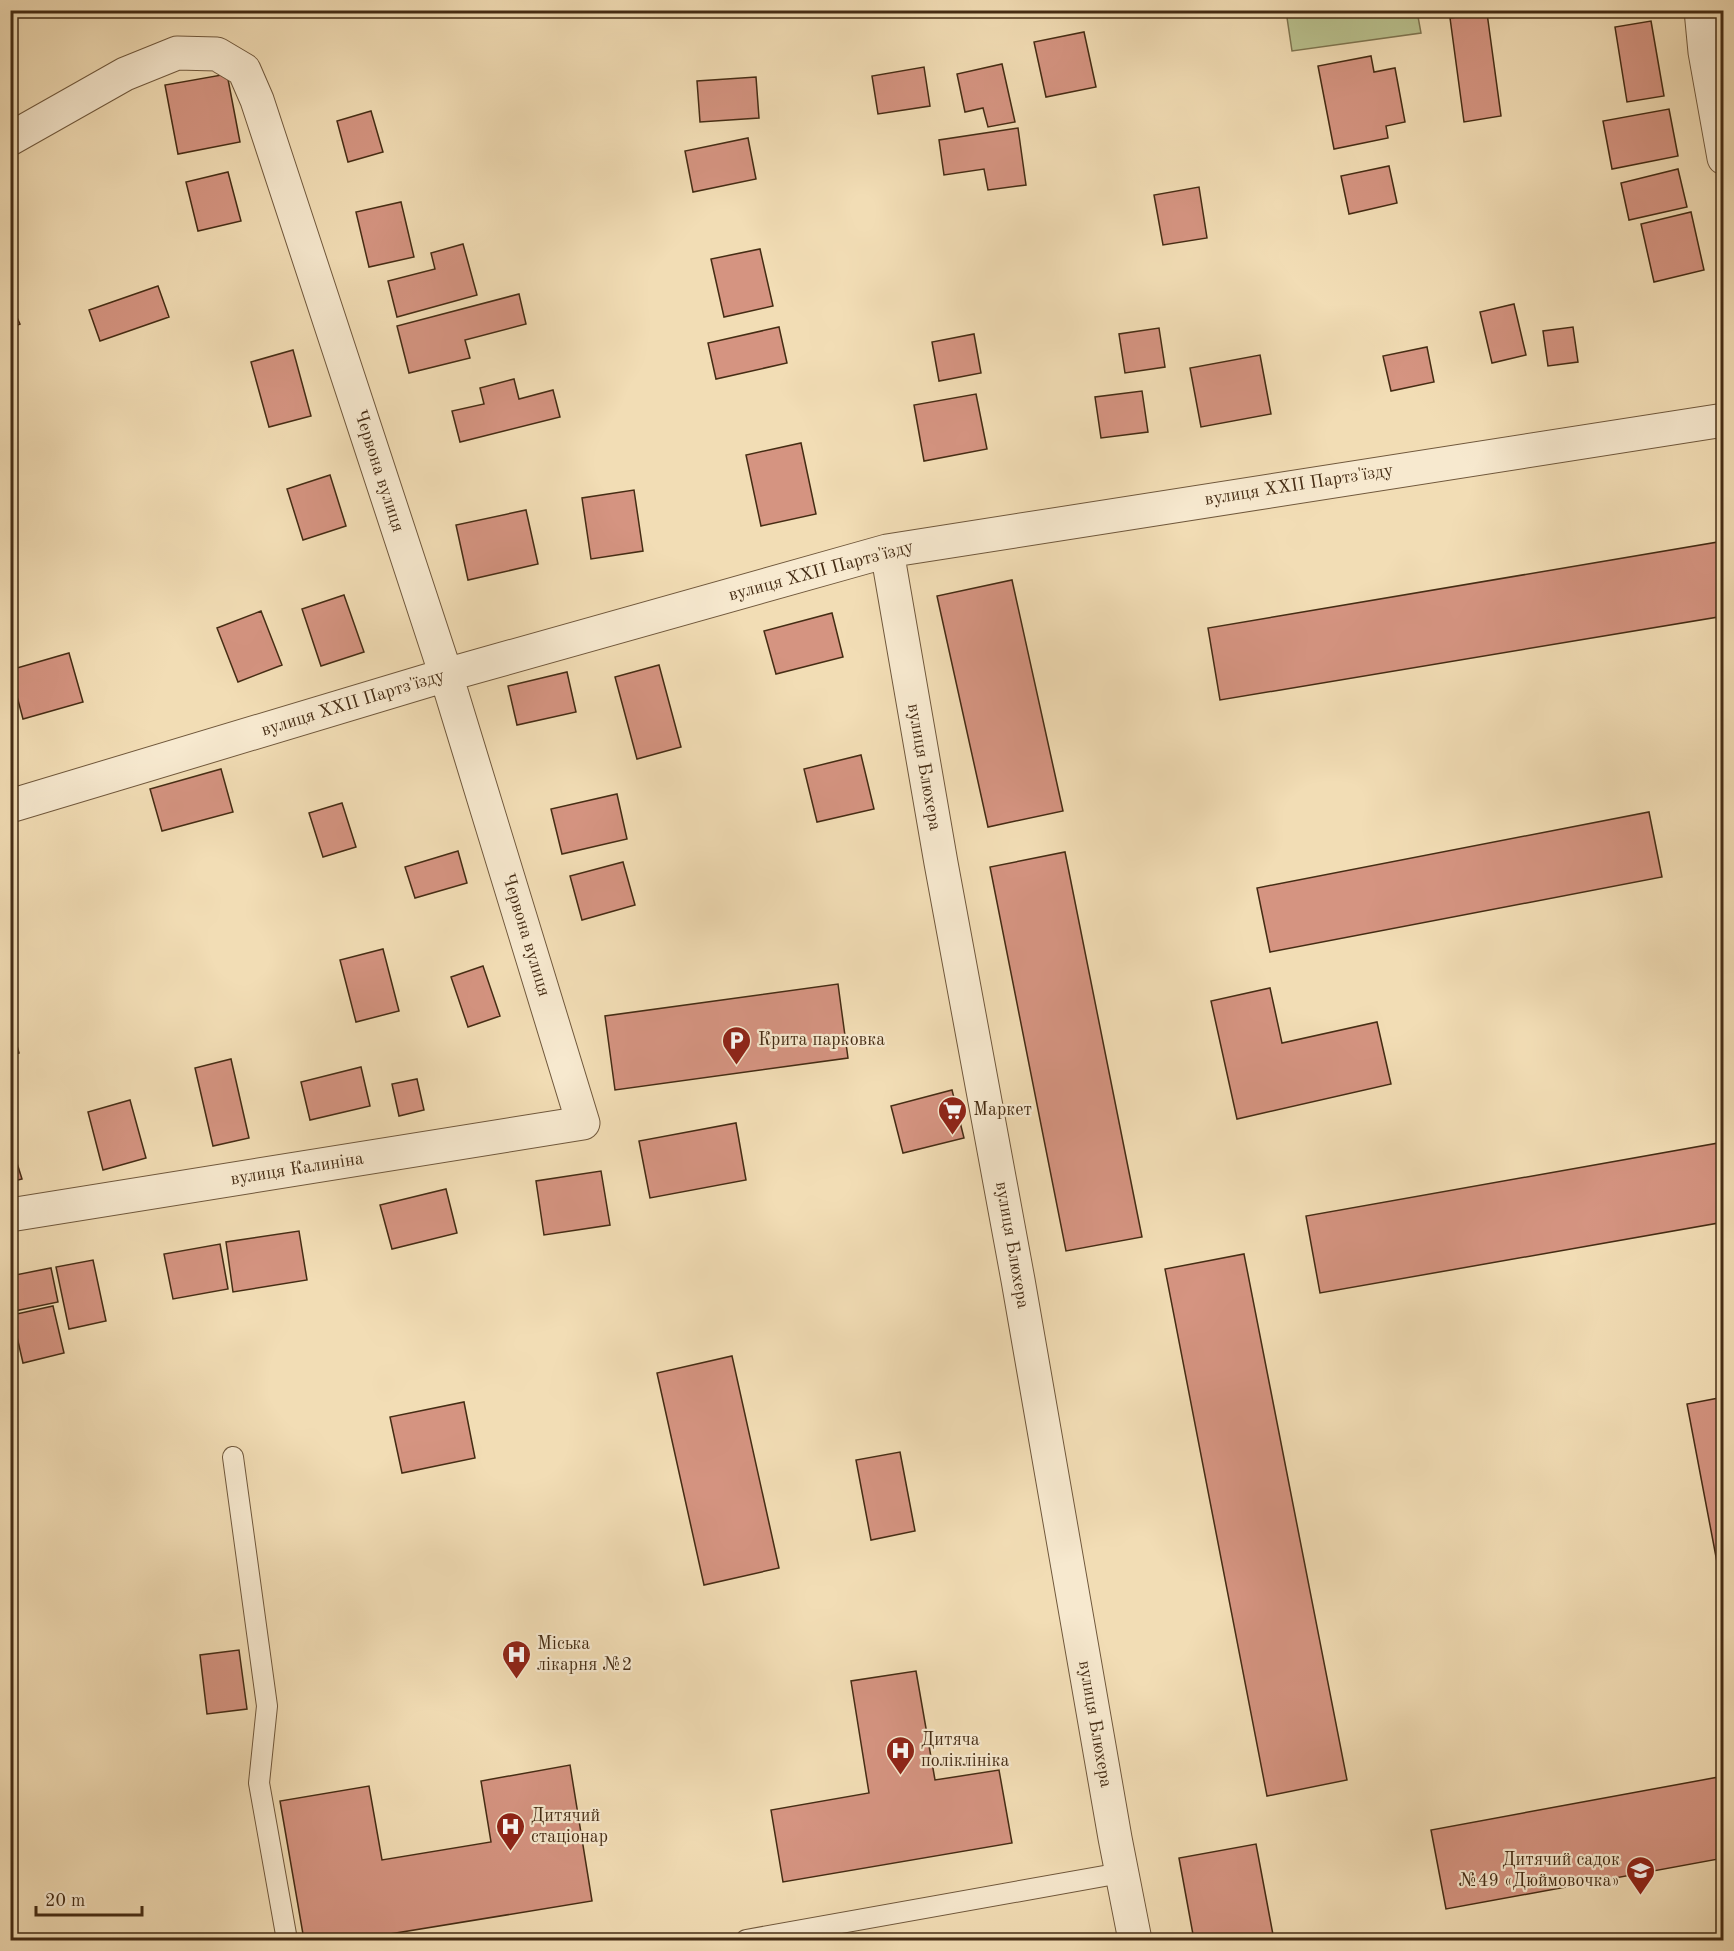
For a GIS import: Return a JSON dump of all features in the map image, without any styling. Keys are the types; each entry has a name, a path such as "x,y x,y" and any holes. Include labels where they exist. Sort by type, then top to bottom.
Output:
{"street":[{"path":"1701,10 1714,50 1724,158"},
{"name":"Червона вулиця","path":"10,139 125,74 177,53 217,54 244,70 264,123 446,675 583,1123"},
{"name":"вулиця XXII Партз'їзду","path":"10,806 446,675 887,551 1724,420"},
{"name":"вулиця Блюхера","path":"887,551 941,863 1020,1291 1121,1873 1135,1941"},
{"name":"вулиця Калиніна","path":"10,1215 583,1123"}],"lane":[{"path":"233,1457 267,1706 259,1783 287,1941"},
{"path":"746,1941 1121,1873"}],"green space":[{"path":"1286,11 1417,11 1421,33 1292,51"}],"building":[{"path":"1487,13 1501,116 1464,122 1450,18"},
{"path":"1651,21 1664,96 1627,102 1615,27"},
{"path":"1084,32 1096,87 1046,97 1034,42"},
{"path":"1371,56 1374,72 1395,68 1405,122 1386,126 1388,138 1334,149 1318,66"},
{"path":"1002,64 1015,122 988,127 983,108 965,112 957,74"},
{"path":"924,67 930,106 878,114 872,76"},
{"path":"227,74 240,142 178,154 165,85"},
{"path":"756,77 759,118 700,122 697,81"},
{"path":"1669,109 1678,156 1612,169 1603,121"},
{"path":"371,111 383,152 348,162 337,121"},
{"path":"1018,128 1026,185 988,190 984,169 944,175 939,140"},
{"path":"748,138 756,179 693,192 685,151"},
{"path":"1389,166 1397,203 1349,214 1341,176"},
{"path":"1678,169 1687,207 1629,220 1621,183"},
{"path":"228,172 241,221 198,231 186,182"},
{"path":"1199,187 1207,238 1163,245 1154,195"},
{"path":"401,202 414,257 369,267 356,212"},
{"path":"1691,212 1704,270 1654,282 1641,224"},
{"path":"463,244 477,295 397,317 388,281 435,269 431,253"},
{"path":"760,249 773,306 724,317 711,259"},
{"path":"158,286 169,317 100,341 89,310"},
{"path":"519,294 526,324 465,340 470,358 409,373 397,326"},
{"path":"10,302 20,324 10,328"},
{"path":"1514,304 1526,355 1492,363 1480,312"},
{"path":"779,327 787,363 716,379 708,343"},
{"path":"1573,327 1578,362 1548,366 1543,331"},
{"path":"1159,328 1165,367 1125,373 1119,334"},
{"path":"974,334 981,373 939,381 932,342"},
{"path":"1427,347 1434,382 1391,391 1383,356"},
{"path":"293,350 311,416 269,427 251,362"},
{"path":"1260,355 1271,414 1201,427 1190,368"},
{"path":"514,379 519,399 553,390 560,417 460,442 452,411 484,404 480,388"},
{"path":"1142,391 1148,432 1101,438 1095,397"},
{"path":"976,394 987,449 924,461 914,405"},
{"path":"801,443 816,514 761,526 746,455"},
{"path":"330,475 346,526 303,540 287,489"},
{"path":"634,490 643,551 591,559 582,498"},
{"path":"526,510 538,564 468,580 456,525"},
{"path":"1724,541 1724,616 1220,700 1208,628"},
{"path":"1012,580 1063,811 988,827 937,596"},
{"path":"344,595 364,652 321,666 302,609"},
{"path":"261,611 282,665 238,682 217,628"},
{"path":"832,613 843,657 776,674 764,631"},
{"path":"69,653 83,702 23,719 10,670"},
{"path":"659,665 681,747 637,759 615,677"},
{"path":"567,672 576,712 517,725 508,686"},
{"path":"861,755 874,809 817,822 804,769"},
{"path":"221,769 233,812 162,831 150,789"},
{"path":"617,794 627,839 562,854 551,809"},
{"path":"342,803 356,847 323,857 309,813"},
{"path":"1649,812 1662,877 1270,952 1257,888"},
{"path":"458,851 467,883 415,898 405,867"},
{"path":"1065,852 1142,1237 1066,1251 990,867"},
{"path":"623,862 635,905 582,920 570,876"},
{"path":"383,949 399,1011 356,1022 340,960"},
{"path":"483,966 500,1016 468,1027 451,977"},
{"path":"838,984 848,1058 615,1090 605,1016"},
{"path":"1270,988 1282,1043 1377,1022 1391,1084 1237,1119 1211,1001"},
{"path":"10,1020 19,1053 10,1056"},
{"path":"231,1059 249,1138 213,1146 195,1068"},
{"path":"361,1067 370,1106 310,1120 301,1082"},
{"path":"417,1079 424,1110 399,1116 392,1084"},
{"path":"952,1090 964,1138 903,1153 891,1106"},
{"path":"130,1100 146,1158 103,1170 88,1112"},
{"path":"736,1123 746,1180 650,1198 639,1141"},
{"path":"10,1141 22,1179 10,1182"},
{"path":"1724,1142 1724,1222 1320,1293 1306,1216"},
{"path":"601,1171 610,1225 544,1235 536,1181"},
{"path":"446,1189 457,1233 392,1249 380,1205"},
{"path":"299,1231 307,1280 233,1292 226,1242"},
{"path":"220,1244 228,1289 173,1299 164,1254"},
{"path":"1244,1254 1347,1780 1267,1796 1165,1269"},
{"path":"93,1260 106,1321 69,1329 56,1267"},
{"path":"51,1268 58,1302 10,1312 10,1276"},
{"path":"53,1306 64,1353 23,1363 12,1315"},
{"path":"732,1356 779,1568 704,1585 657,1373"},
{"path":"1724,1397 1724,1599 1687,1404"},
{"path":"464,1402 475,1458 402,1473 390,1417"},
{"path":"900,1452 915,1531 871,1540 856,1460"},
{"path":"239,1650 247,1709 207,1714 200,1655"},
{"name":"Дитяча поліклініка","path":"916,1671 935,1780 999,1770 1012,1843 783,1882 771,1810 869,1793 851,1681"},
{"name":"Дитячий стаціонар","path":"570,1765 592,1901 353,1940 304,1940 280,1801 369,1786 382,1860 491,1842 481,1781"},
{"path":"1724,1776 1724,1858 1446,1909 1431,1830"},
{"path":"1256,1844 1274,1940 1194,1940 1179,1858"}],"place":[{"name":"Крита парковка","path":"737,1066"},
{"name":"Маркет","path":"952,1136"},
{"name":"Міська лікарня №2","path":"516,1680"},
{"name":"Дитяча поліклініка","path":"900,1776"},
{"name":"Дитячий стаціонар","path":"510,1852"},
{"name":"Дитячий садок №49 «Дюймовочка»","path":"1641,1896"}]}
